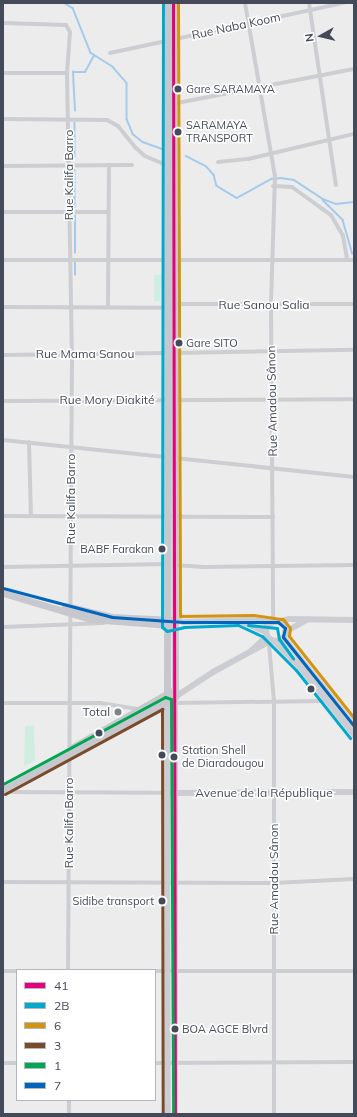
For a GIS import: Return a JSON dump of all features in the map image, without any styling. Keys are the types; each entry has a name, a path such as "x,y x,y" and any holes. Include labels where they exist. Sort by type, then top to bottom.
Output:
{"main road":[{"path":"168,3 171,40 172,104 169,166"},
{"path":"168,1114 168,882 175,697 174,515 171,457 170,353 167,308 170,260 169,166 173,3"},
{"path":"170,260 174,304 170,353"},
{"path":"171,457 166,515 167,698 175,882 175,1114"},
{"path":"3,588 112,622 167,623 239,620 274,622 289,619 354,620"},
{"path":"3,593 71,610 112,617 167,623"},
{"path":"3,791 143,711 167,698 175,697 184,689 270,639 284,635 308,619"},
{"path":"239,620 270,639 300,667 354,735"},
{"path":"274,622 284,626 284,635 354,726"},
{"path":"270,639 274,622"},
{"path":"3,786 69,752"},
{"name":"Avenue de la République","path":"171,793 274,794 354,792"}],"street":[{"name":"Rue Amadou Sânon","path":"245,3 274,178 271,261 274,622"},
{"path":"309,3 336,184"},
{"name":"Rue Naba Koom","path":"110,52 344,3"},
{"name":"Rue Kalifa Barro","path":"3,23 57,24 66,25 69,29 67,72 72,400 71,610 68,704 68,969"},
{"path":"172,104 354,69"},
{"path":"3,73 67,72"},
{"path":"3,118 68,119 113,122 136,148 169,166"},
{"path":"218,162 271,153 354,134"},
{"path":"108,306 107,261 109,165"},
{"path":"3,166 132,165"},
{"path":"273,186 292,186 331,215 343,236 347,260"},
{"path":"3,212 108,212"},
{"path":"3,260 354,260"},
{"name":"Rue Sanou Salia","path":"174,304 271,306 354,304"},
{"path":"3,307 108,306 167,308"},
{"name":"Rue Mama Sanou","path":"3,355 354,350"},
{"name":"Rue Mory Diakité","path":"3,401 354,399"},
{"path":"3,440 354,477"},
{"path":"29,442 31,516"},
{"path":"3,516 174,515 272,517"},
{"path":"3,567 71,567 167,564 204,567 354,565"},
{"path":"3,627 70,626 112,622"},
{"name":"Rue Amadou Sânon","path":"270,639 274,701 274,1114"},
{"path":"175,697 274,701 327,701"},
{"path":"3,703 100,703 143,711"},
{"path":"3,791 68,794 171,793"},
{"path":"3,882 274,883 354,879"},
{"path":"3,971 16,971"},
{"path":"156,971 354,971"},
{"path":"156,1063 354,1062"},
{"path":"3,1063 16,1063"},
{"path":"69,1101 69,1114"}],"green space":[{"path":"161,274 160,301 154,302 154,275"},
{"path":"34,725 35,761 24,766 25,726"}],"waterway":[{"path":"64,3 73,8 91,53 113,67 127,83 127,119 133,134 143,142 162,149"},
{"path":"75,111 73,72 85,72 94,56"},
{"path":"75,123 75,157"},
{"path":"186,156 206,166 214,175 217,186 237,198 271,179 281,178 294,180 323,199 336,204 354,202"},
{"path":"75,170 75,207"},
{"path":"323,200 343,220 353,254"},
{"path":"75,216 75,253"},
{"path":"75,262 75,275"}],"transit line":[{"name":"2B","path":"163,3 162,627 167,631 184,627 238,625 262,636 296,670 350,738"},
{"name":"41","path":"173,3 175,1114"},
{"name":"6","path":"178,3 180,616 253,615 283,619 290,628 289,636 354,718"},
{"name":"7","path":"3,588 112,617 183,622 278,622 285,628 283,637 354,726"},
{"name":"2B","path":"248,625 277,628 279,639 293,658"},
{"name":"1","path":"3,784 165,697 171,699 173,1114"},
{"name":"3","path":"5,794 162,709 163,1114"}],"place":[{"name":"Gare SARAMAYA","path":"178,89"},
{"name":"SARAMAYA TRANSPORT","path":"178,132"},
{"name":"Gare SITO","path":"179,343"},
{"name":"BABF Farakan","path":"162,549"},
{"name":"Total","path":"118,712"},
{"name":"Station Shell de Diaradougou","path":"174,757"},
{"name":"Sidibe transport","path":"162,901"},
{"name":"BOA AGCE Blvrd","path":"175,1029"}]}
